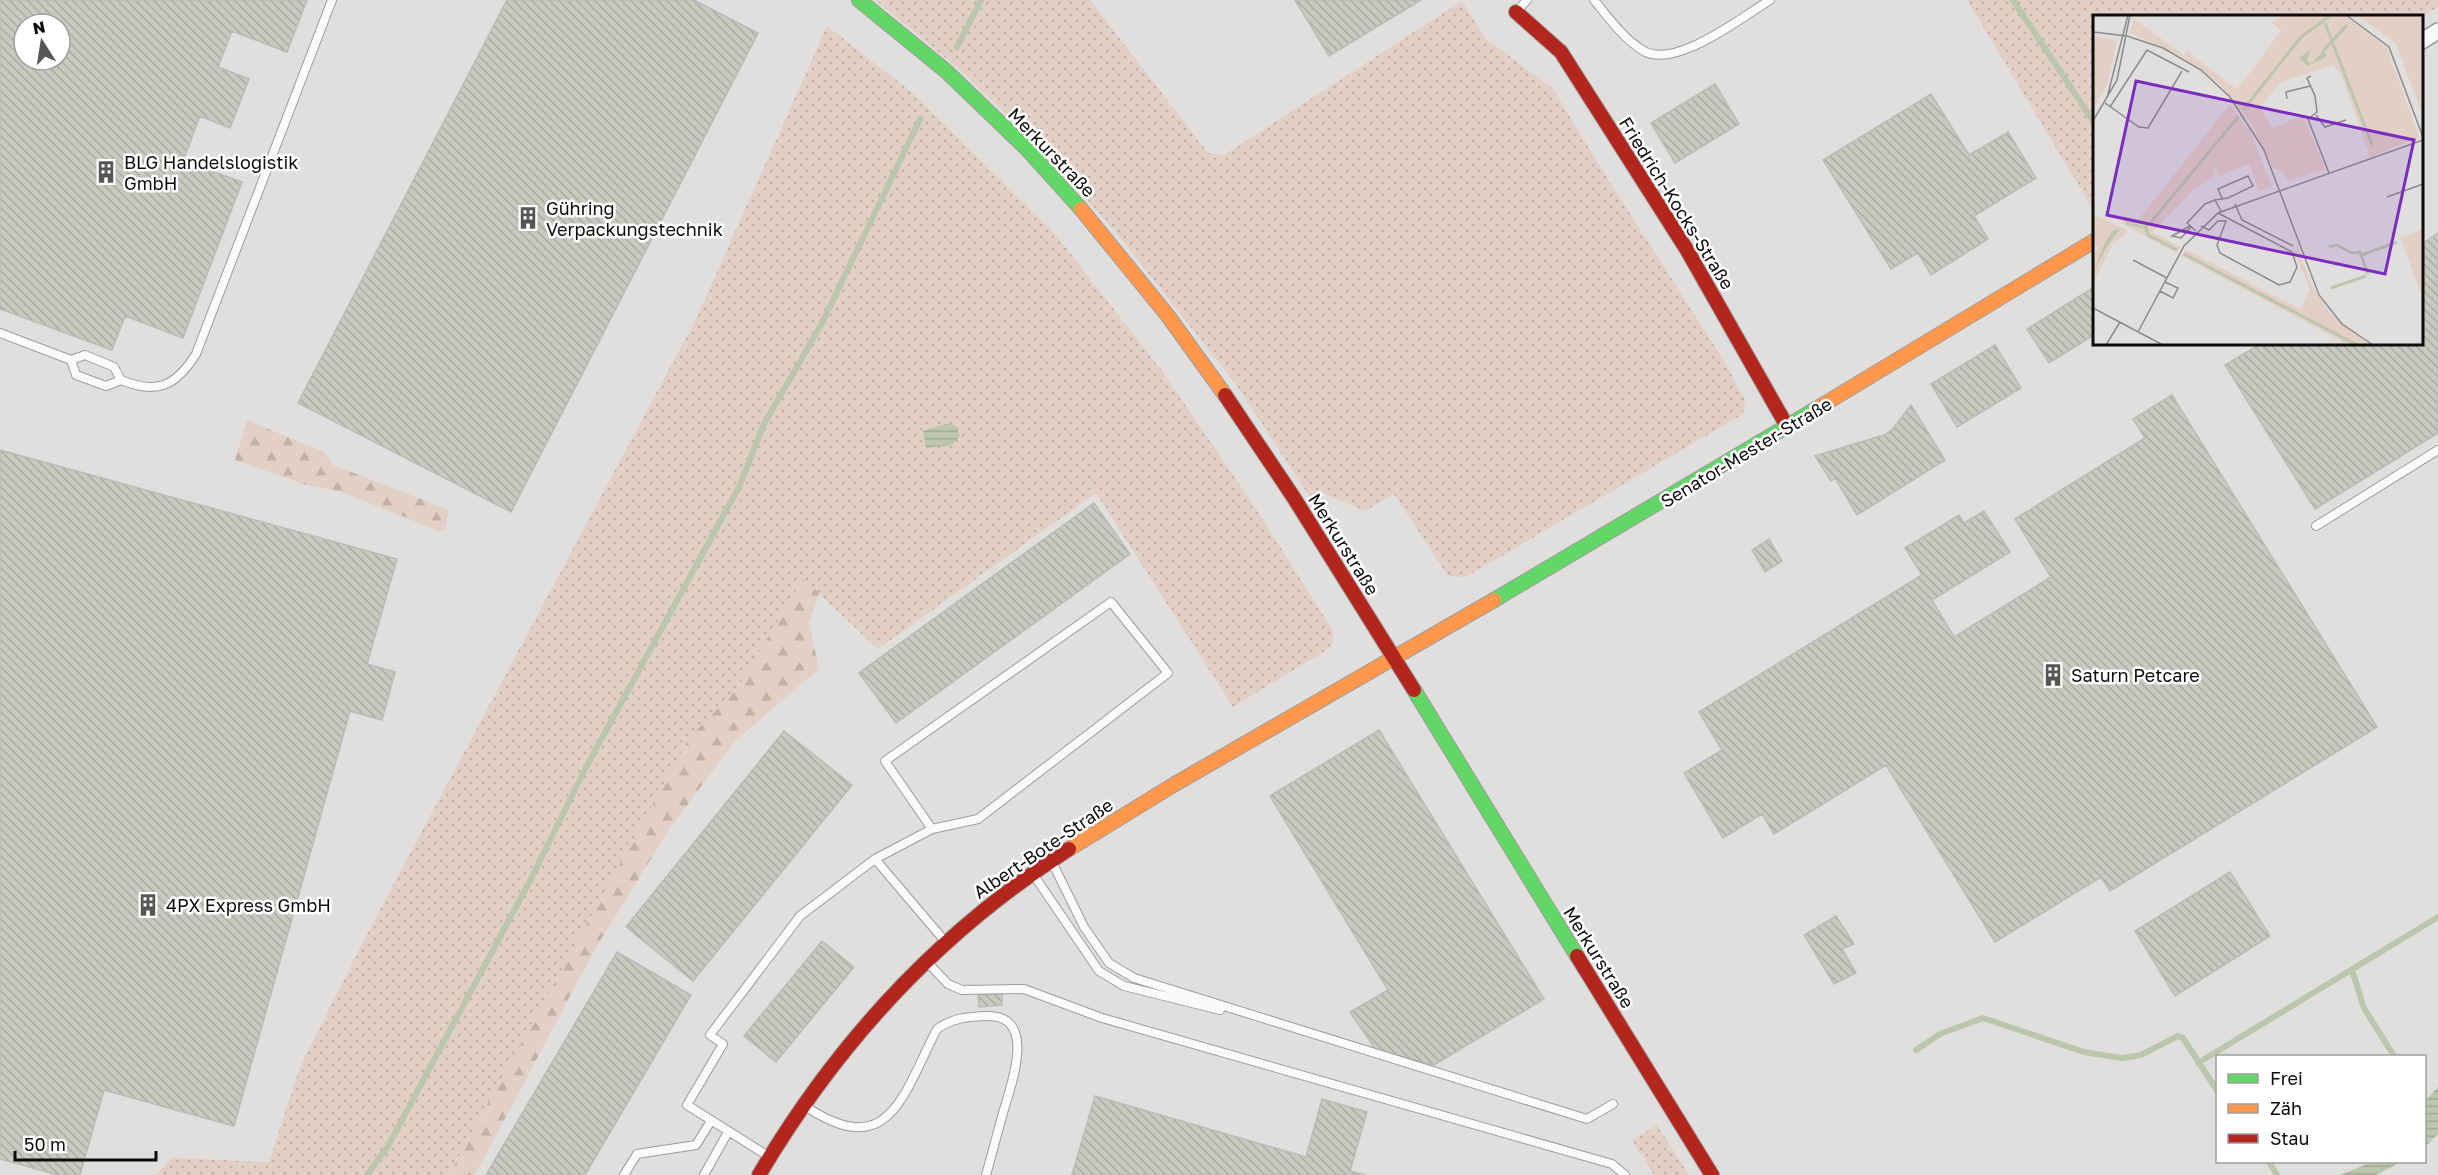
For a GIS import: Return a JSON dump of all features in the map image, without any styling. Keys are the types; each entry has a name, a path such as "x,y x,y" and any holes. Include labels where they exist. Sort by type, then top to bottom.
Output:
{"street":[{"name":"Merkurstraße","path":"859,0 932,59 1035,158 1148,287 1247,425 1394,658 1712,1175"},
{"name":"Friedrich-Kocks-Straße","path":"1516,12 1562,52 1687,250 1788,428"},
{"path":"2423,40 2438,31"},
{"name":"Senator-Mester-Straße","path":"1394,658 1788,428 2093,242"},
{"name":"Albert-Bote-Straße","path":"759,1175 803,1105 872,1017 926,960 980,912 1032,873 1147,800 1394,658"}],"lane":[{"path":"0,333 71,360 86,355 114,367 121,380 136,387 163,386 184,374 196,354 332,0"},
{"path":"1516,12 1527,0"},
{"path":"1594,0 1626,37 1643,52 1654,54 1687,50 1770,0"},
{"path":"71,360 76,375 106,386 121,380"},
{"path":"2316,526 2438,450"},
{"path":"770,1156 687,1105 723,1044 710,1035 800,916 875,859 932,830 978,819 1168,673 1111,602 885,761 932,830"},
{"path":"875,859 946,942"},
{"path":"1051,861 1084,927 1109,963 1134,978 1587,1119 1613,1104"},
{"path":"1032,873 1099,970 1124,986 1286,1026"},
{"path":"926,960 948,984 962,990 1024,989 1102,1018 1612,1164 1625,1175"},
{"path":"803,1105 827,1121 845,1128 864,1128 883,1121 894,1110 937,1029 949,1021 963,1017 993,1015 1003,1018 1010,1024 1016,1035 1017,1065 986,1175"},
{"path":"624,1175 637,1154 696,1145 711,1121"},
{"path":"704,1175 728,1132"}],"green space":[{"path":"875,0 1090,0 1208,153 1224,155 1462,1 1485,38 1553,89 1724,361 1745,400 1743,414 1466,577 1448,576 1394,494 1365,511 1320,492 1309,496 1235,383 1115,231 1044,151 958,68"},
{"path":"1967,0 2438,0 2438,7 2423,16 2093,15 2093,209"},
{"path":"827,26 914,94 1055,234 1162,371 1253,504 1333,631 1333,642 1330,648 1233,707 1096,493 878,649 803,579 736,690 689,739 449,1175 157,1175 171,1158 269,1162 300,1067 368,932 697,317"},
{"path":"247,420 324,452 333,465 449,510 445,529 439,531 339,491 306,485 235,460"},
{"path":"803,579 819,593 809,623 819,669 735,741 670,828 594,951 475,1175 449,1175 689,738 736,690"},
{"path":"1657,1125 1689,1175 1654,1175 1632,1140"}],"shaded area":[{"path":"945,424 955,425 960,436 952,445 926,448 923,431"},
{"path":"2438,1087 2438,1134 2426,1146 2426,1100"},
{"path":"2370,1163 2399,1163 2376,1175 2340,1175"}],"building":[{"name":"BLG Handelslogistik GmbH","path":"0,0 307,0 287,52 232,31 218,67 249,79 230,128 200,116 183,161 242,182 183,338 125,316 112,350 0,309"},
{"name":"Gühring Verpackungstechnik","path":"507,0 694,0 758,33 511,512 298,403"},
{"path":"1295,0 1421,0 1329,56"},
{"path":"1715,84 1739,124 1675,163 1651,123"},
{"path":"1931,94 1969,155 2008,132 2036,178 1974,216 1988,239 1931,275 1918,253 1891,269 1823,160"},
{"path":"2438,233 2438,433 2315,509 2225,365 2258,345 2423,345 2423,243"},
{"path":"2093,288 2093,336 2049,363 2027,329"},
{"path":"1995,345 2021,388 1957,427 1931,384"},
{"name":"Saturn Petcare","path":"2172,395 2377,727 2110,891 2101,877 1995,942 1886,765 1774,834 1762,814 1723,838 1684,773 1722,750 1699,712 1922,575 1905,548 1959,515 1964,523 1984,511 2010,552 1932,600 1954,637 2051,577 2015,519 2145,438 2133,419"},
{"path":"1911,405 1945,460 1857,515 1835,478 1831,481 1815,456 1884,435 1891,431"},
{"name":"4PX Express GmbH","path":"0,450 397,559 367,664 395,672 382,720 350,711 234,1126 104,1090 80,1175 58,1175 0,1159"},
{"path":"1094,503 1130,554 896,723 859,673"},
{"path":"1769,539 1782,561 1765,572 1752,550"},
{"path":"1379,730 1544,999 1434,1065 1376,1050 1350,1012 1388,990 1270,796"},
{"path":"784,731 852,785 693,981 626,927"},
{"path":"2230,872 2270,936 2175,996 2135,931"},
{"path":"1836,916 1854,944 1842,949 1856,973 1834,984 1804,935"},
{"path":"822,941 854,967 776,1062 744,1036"},
{"path":"617,952 691,995 585,1175 486,1175"},
{"path":"1002,994 1002,1005 979,1007 978,995"},
{"path":"1095,1096 1306,1157 1322,1099 1367,1112 1350,1171 1365,1175 1072,1175"}],"waterway":[{"path":"957,47 981,0"},
{"path":"2013,0 2091,118"},
{"path":"367,1175 388,1146 532,877 584,771 740,485 764,424 821,325 920,119"},
{"path":"2198,1063 2438,917"},
{"path":"2352,970 2364,1008 2393,1055"},
{"path":"1916,1050 1940,1034 1983,1018 2084,1052 2122,1058 2141,1055 2178,1036 2183,1038 2216,1089"},
{"path":"2270,1163 2277,1175"}],"traffic: fast":[{"path":"859,0 946,71 1026,148 1081,209"},
{"path":"1494,600 1816,409"},
{"path":"1414,690 1577,956"}],"traffic: slow":[{"path":"1081,209 1168,316 1225,395"},
{"path":"1816,409 2093,242"},
{"path":"1069,849 1175,784 1494,600"}],"traffic: jam":[{"path":"1516,12 1561,52 1687,250 1788,428"},
{"path":"1225,395 1294,498 1414,690"},
{"path":"759,1175 789,1126 822,1080 894,994 977,916 1022,881 1069,849"},
{"path":"1577,956 1712,1175"}],"place":[{"name":"BLG Handelslogistik GmbH","path":"106,172"},
{"name":"Gühring Verpackungstechnik","path":"528,218"},
{"name":"Saturn Petcare","path":"2053,675"},
{"name":"4PX Express GmbH","path":"148,905"}]}
